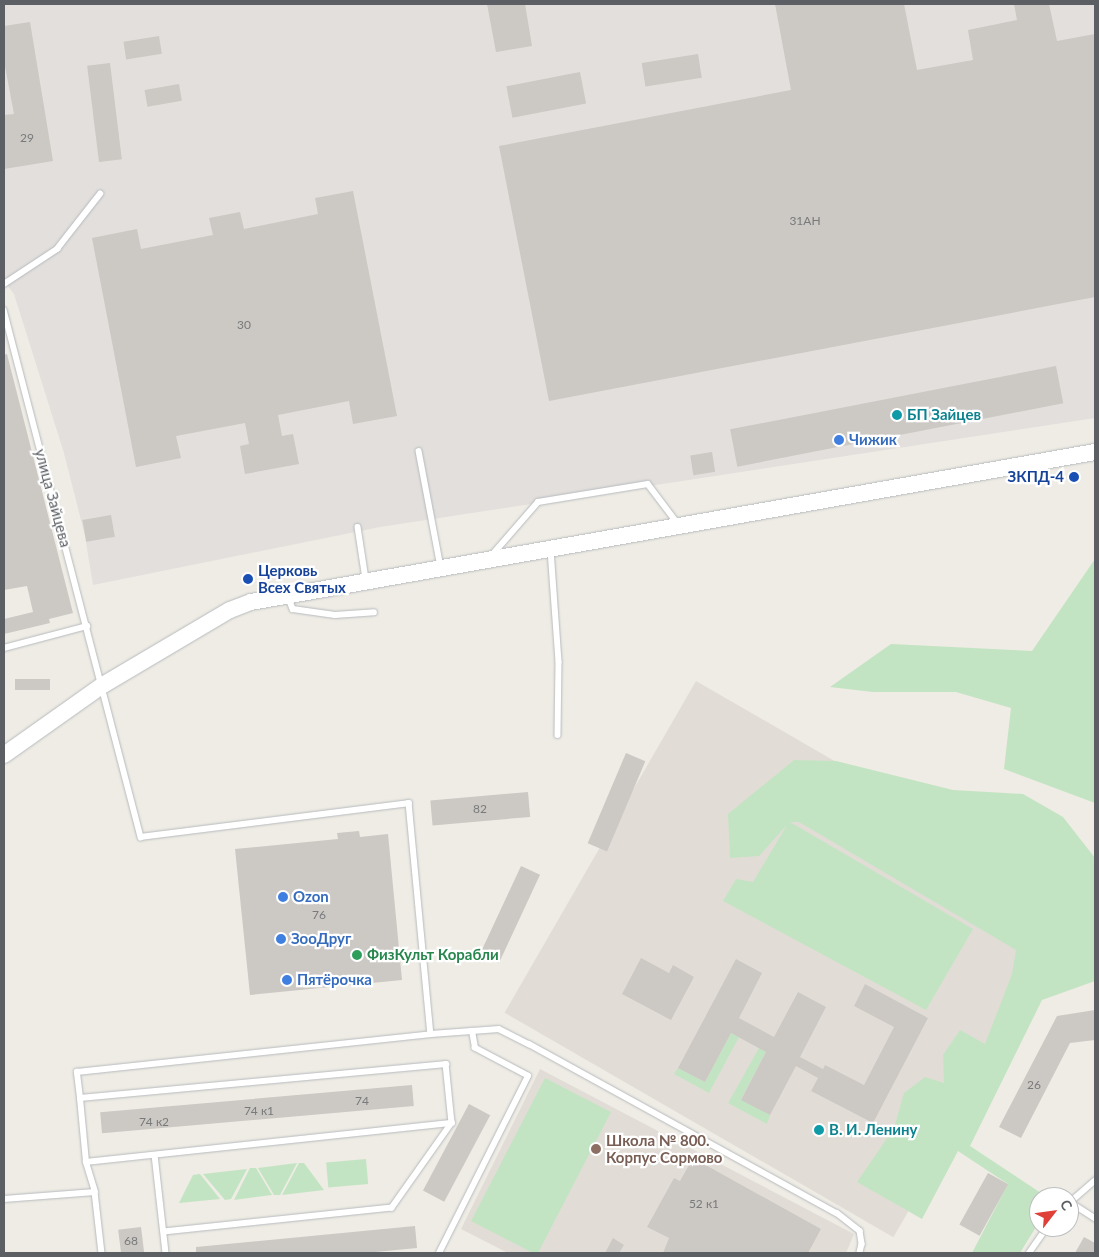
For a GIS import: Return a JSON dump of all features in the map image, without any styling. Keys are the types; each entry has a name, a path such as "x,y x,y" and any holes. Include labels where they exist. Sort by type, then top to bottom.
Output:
{"street":[{"path":"4,755 103,685 230,610 251,602 442,570 1095,452"}],"lane":[{"path":"4,284 57,249 100,194"},
{"name":"улица Зайцева","path":"4,310 88,626 141,837 409,803 431,1034"},
{"path":"419,451 442,570"},
{"path":"486,562 538,502 648,484 679,526"},
{"path":"358,527 367,583"},
{"path":"551,550 559,662 558,735"},
{"path":"288,596 293,609 335,616 374,612"},
{"path":"4,648 88,626"},
{"path":"102,1253 95,1192 86,1162 77,1072 431,1034 499,1030 837,1213 860,1231 862,1244 860,1253"},
{"path":"439,1253 528,1076 475,1048 472,1031"},
{"path":"80,1098 446,1064 452,1123 392,1208 164,1232"},
{"path":"86,1162 452,1123"},
{"path":"155,1155 166,1253"},
{"path":"1079,1195 1095,1180"},
{"path":"4,1199 95,1192"},
{"path":"1079,1208 1095,1218"},
{"path":"1029,1253 1040,1237"}],"shaded area":[{"path":"4,4 1095,4 1095,418 380,527 93,585 85,536 64,453 14,294 4,281"},
{"path":"696,681 1085,906 893,1237 505,1013"},
{"name":"Школа № 800. Корпус Сормово","path":"540,1069 854,1234 846,1253 508,1253 461,1229"}],"green space":[{"path":"1095,559 1095,803 1004,769 1011,708 956,692 873,692 830,687 891,644 1032,651"},
{"path":"794,760 836,761 953,790 1023,794 1063,817 1095,858 1095,981 1042,1000 970,1146 1032,1187 1029,1187 1030,1237 1020,1253 972,1253 1008,1184 958,1151 922,1219 857,1182 894,1128 904,1093 925,1077 944,1083 943,1055 960,1030 985,1044 1012,974 1016,950 799,822 790,822 973,929 926,1010 723,901 736,879 753,882 787,825 759,856 730,858 728,814"},
{"path":"731,1033 739,1037 709,1093 674,1074 678,1068 705,1082"},
{"path":"759,1048 766,1052 741,1099 770,1115 767,1124 728,1103"},
{"path":"545,1078 611,1112 538,1253 533,1253 471,1221"},
{"path":"366,1159 368,1184 328,1187 326,1162"},
{"path":"297,1163 280,1195 274,1195 258,1168"},
{"path":"299,1163 304,1163 324,1190 282,1195"},
{"path":"250,1168 256,1168 272,1195 234,1200"},
{"path":"247,1169 231,1199 225,1200 203,1174"},
{"path":"200,1174 220,1199 179,1203 193,1175"}],"building":[{"path":"487,4 525,4 532,46 496,52"},
{"path":"775,4 904,4 917,70 973,60 968,30 1017,20 1014,4 1049,4 1057,41 1095,34 1095,297 549,401 499,146 791,90"},
{"path":"30,22 53,161 4,169 4,115 14,114 4,61 4,26"},
{"path":"159,36 162,54 126,59 123,42"},
{"path":"698,54 702,78 645,87 642,63"},
{"path":"110,63 122,159 99,162 87,66"},
{"path":"580,72 586,103 512,118 506,86"},
{"path":"179,84 182,101 147,107 145,90"},
{"path":"353,191 397,416 353,424 349,401 278,415 282,436 293,434 299,464 245,474 240,446 249,444 245,423 176,436 181,458 136,467 92,238 137,229 141,249 213,235 209,218 240,212 244,229 318,214 315,198"},
{"path":"7,354 73,613 49,619 50,623 4,634 4,619 33,612 27,586 4,590 4,355"},
{"name":"БП Зайцев","path":"1056,366 1063,403 737,467 730,429"},
{"path":"712,452 715,472 693,475 690,455"},
{"path":"111,515 115,537 86,542 82,520"},
{"path":"15,679 50,679 50,690 15,690"},
{"path":"626,753 645,761 607,851 588,843"},
{"path":"528,792 530,817 433,825 430,801"},
{"path":"359,831 360,837 388,834 402,980 250,995 235,849 338,839 337,833"},
{"path":"521,866 540,875 499,963 480,954"},
{"path":"641,958 669,973 673,965 694,977 671,1020 622,994"},
{"path":"736,959 762,973 739,1018 774,1037 798,992 826,1007 800,1057 823,1069 825,1065 864,1085 894,1027 854,1006 865,984 928,1018 873,1123 811,1091 818,1078 796,1066 770,1115 741,1100 766,1052 731,1033 705,1082 678,1068"},
{"path":"1095,1010 1095,1040 1070,1043 1021,1138 999,1127 1057,1016"},
{"path":"412,1085 414,1106 102,1133 100,1112"},
{"path":"469,1104 490,1115 444,1202 423,1191"},
{"path":"693,1158 821,1229 808,1253 663,1253 669,1238 647,1227 674,1178 680,1181"},
{"path":"988,1173 1008,1184 980,1236 959,1225"},
{"path":"415,1226 417,1248 365,1253 196,1253 196,1247"},
{"path":"141,1227 144,1253 121,1253 118,1230"},
{"path":"1084,1237 1095,1243 1095,1253 1075,1253"},
{"path":"613,1238 624,1245 619,1253 605,1253"}],"place":[{"name":"БП Зайцев","path":"897,415"},
{"name":"Чижик","path":"839,440"},
{"name":"ЗКПД-4","path":"1074,477"},
{"name":"Церковь Всех Святых","path":"248,579"},
{"name":"Ozon","path":"283,897"},
{"name":"ЗооДруг","path":"281,939"},
{"name":"ФизКульт Корабли","path":"357,955"},
{"name":"Пятёрочка","path":"287,980"},
{"name":"В. И. Ленину","path":"819,1130"},
{"name":"Школа № 800. Корпус Сормово","path":"596,1149"}]}
